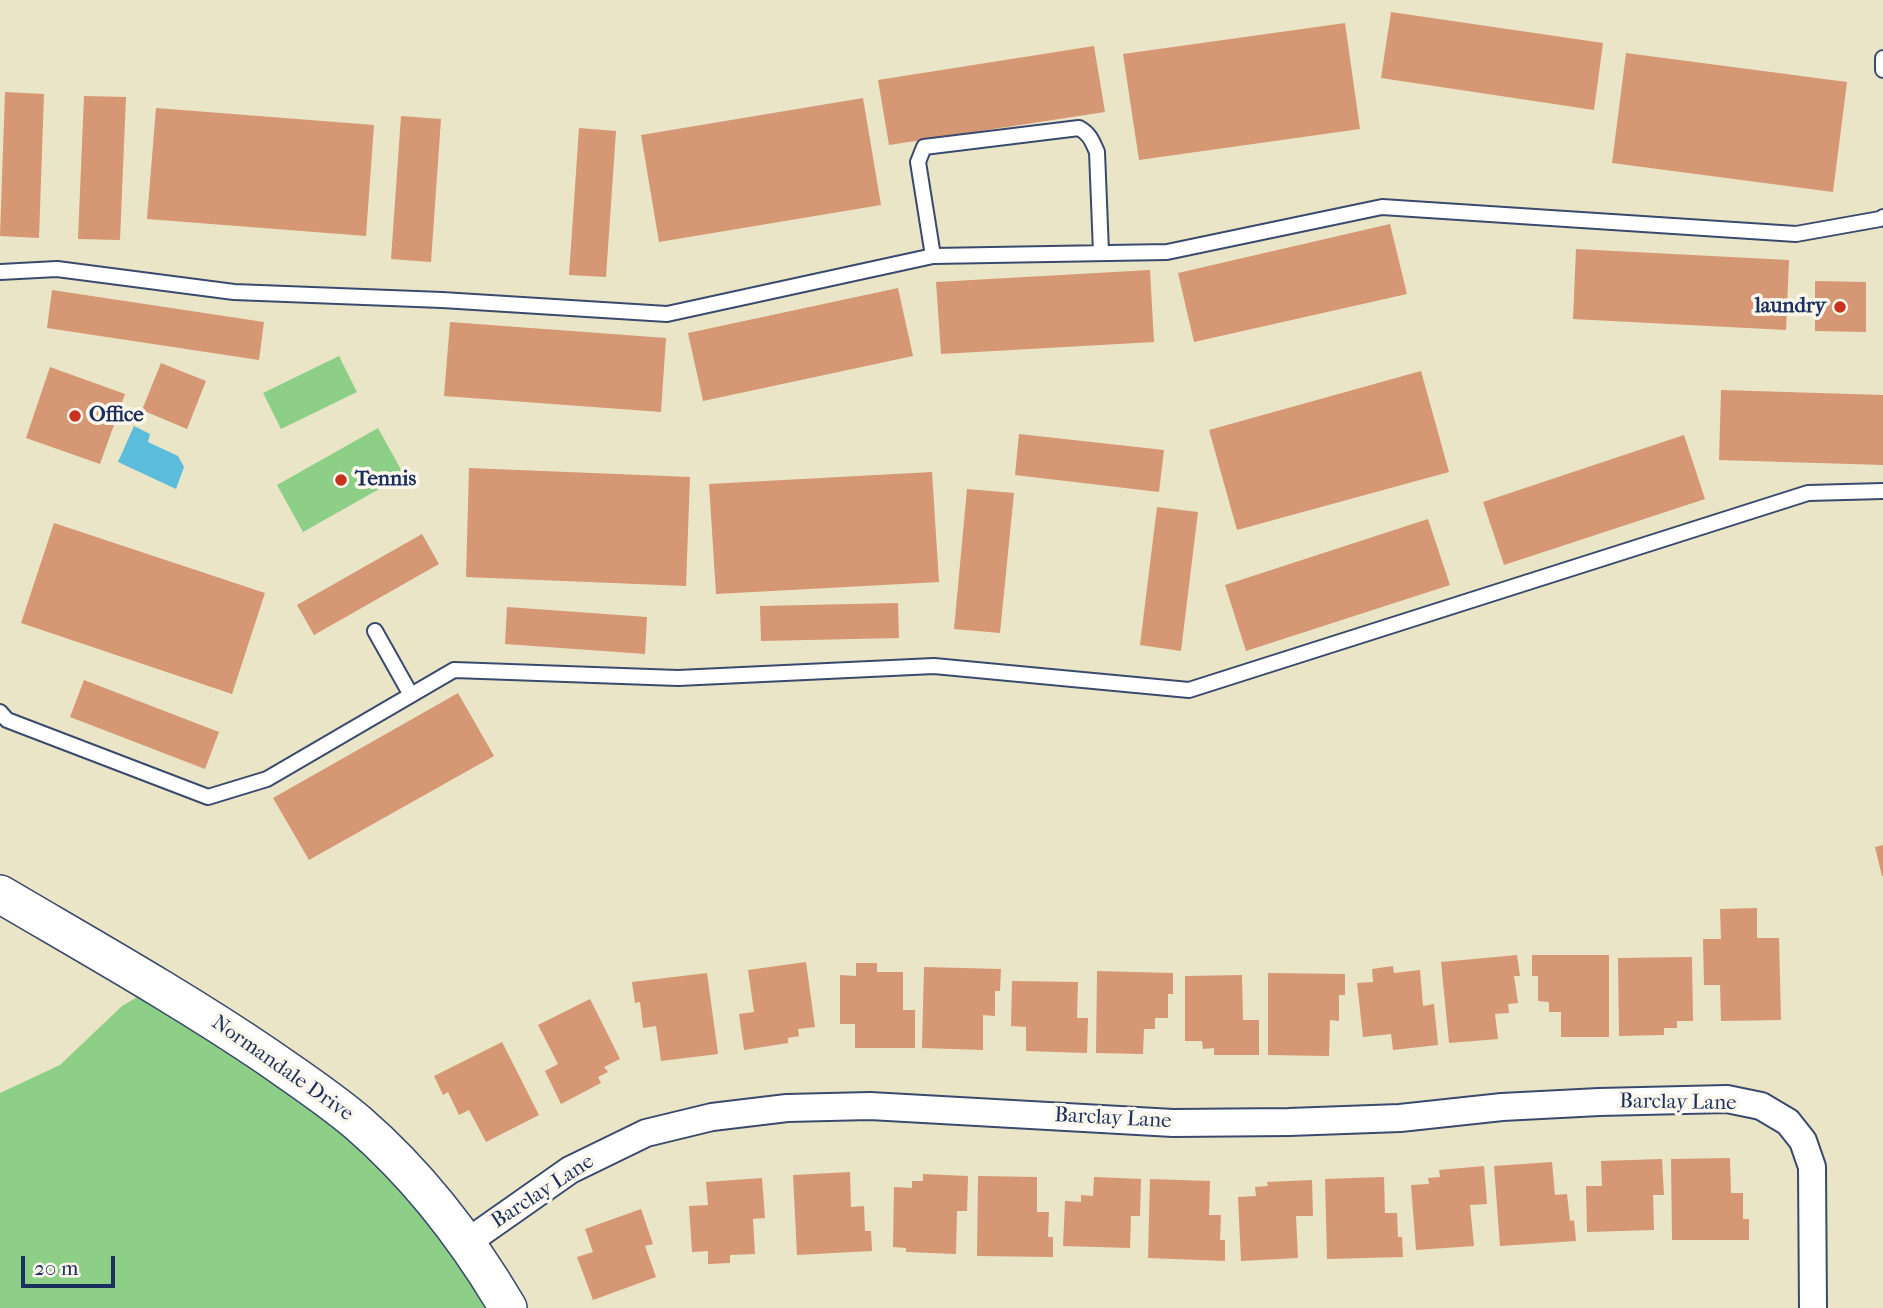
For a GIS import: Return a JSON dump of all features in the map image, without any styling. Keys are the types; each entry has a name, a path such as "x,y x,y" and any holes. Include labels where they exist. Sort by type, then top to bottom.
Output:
{"street":[{"name":"Normandale Drive","path":"0,894 214,1020 358,1123 407,1171 442,1211 508,1308"},
{"name":"Barclay Lane","path":"466,1243 570,1170 646,1133 712,1117 786,1108 870,1106 1172,1123 1289,1122 1400,1118 1572,1103 1727,1099 1761,1106 1788,1122 1803,1141 1812,1167 1813,1308"}],"lane":[{"path":"1883,58 1883,70"},
{"path":"933,256 918,162 924,147 1079,128 1091,138 1097,152 1101,252"},
{"path":"0,272 57,269 234,292 442,300 667,314 933,256 1167,252 1382,207 1796,234 1880,219 1883,216"},
{"path":"0,712 6,720 208,797 267,779 454,670 678,678 934,666 1189,690 1808,493 1883,491"},
{"path":"375,631 411,695"}],"green space":[{"path":"339,356 357,392 281,429 263,393"},
{"name":"Tennis","path":"378,428 404,475 303,532 277,485"},
{"path":"156,986 430,1198 495,1308 0,1308 0,1093 60,1065 122,1006"}],"water":[{"path":"134,426 150,434 148,442 178,456 184,467 176,489 118,462"}],"building":[{"path":"1391,12 1603,43 1594,110 1381,78"},
{"path":"1345,23 1360,129 1139,160 1123,54"},
{"path":"1094,46 1105,112 889,145 878,80"},
{"path":"1626,53 1847,82 1833,192 1612,163"},
{"path":"5,92 44,94 39,238 0,236"},
{"path":"84,96 126,97 120,240 78,239"},
{"path":"863,98 881,205 659,242 641,135"},
{"path":"156,108 374,125 366,236 147,219"},
{"path":"401,116 441,119 431,262 391,259"},
{"path":"579,128 616,131 606,277 569,275"},
{"path":"1390,224 1407,294 1194,342 1178,273"},
{"path":"1576,249 1789,260 1786,330 1573,319"},
{"path":"1150,270 1154,342 941,354 936,282"},
{"name":"laundry","path":"1815,281 1866,282 1866,332 1815,331"},
{"path":"898,288 913,356 703,401 688,333"},
{"path":"52,290 264,322 259,360 47,328"},
{"path":"450,322 666,338 661,412 444,396"},
{"path":"161,363 206,381 187,429 142,410"},
{"name":"Office","path":"50,367 125,394 100,464 26,438"},
{"path":"1421,371 1449,472 1237,530 1209,430"},
{"path":"1721,390 1883,395 1883,465 1719,460"},
{"path":"1019,434 1164,450 1159,492 1015,475"},
{"path":"1684,435 1705,499 1504,565 1483,502"},
{"path":"469,468 690,477 686,586 466,577"},
{"path":"932,472 939,582 716,594 709,484"},
{"path":"967,489 1014,493 1000,633 954,629"},
{"path":"1157,507 1198,512 1181,651 1140,645"},
{"path":"1428,519 1450,585 1246,651 1225,585"},
{"path":"54,523 265,593 232,694 21,623"},
{"path":"422,534 439,564 314,635 297,605"},
{"path":"898,603 899,638 761,641 760,606"},
{"path":"507,607 647,617 645,654 505,644"},
{"path":"84,680 219,732 205,769 70,717"},
{"path":"458,693 494,756 309,860 273,798"},
{"path":"1883,845 1883,876 1882,876 1875,847"},
{"path":"1757,908 1757,938 1779,938 1781,1020 1721,1021 1720,985 1704,985 1703,939 1721,939 1720,909"},
{"path":"1517,955 1520,976 1514,976 1518,1003 1508,1004 1509,1013 1495,1014 1498,1039 1449,1043 1441,962"},
{"path":"1532,955 1609,955 1609,1037 1561,1037 1561,1012 1549,1012 1549,1002 1538,1001 1538,976 1532,976"},
{"path":"1692,957 1693,1021 1677,1021 1677,1028 1664,1028 1664,1035 1619,1036 1618,958"},
{"path":"806,962 815,1027 798,1029 799,1036 788,1038 788,1043 744,1050 739,1014 754,1012 748,970"},
{"path":"856,963 877,963 877,972 903,972 903,1010 915,1010 915,1048 855,1048 855,1024 840,1024 840,975 856,976"},
{"path":"1393,966 1394,973 1420,970 1423,1006 1434,1004 1438,1045 1393,1050 1391,1034 1363,1037 1357,983 1373,982 1372,969"},
{"path":"924,967 1001,969 1000,991 995,991 995,1016 983,1015 983,1050 922,1048"},
{"path":"1097,971 1173,973 1173,994 1168,994 1168,1018 1155,1018 1155,1029 1144,1029 1143,1054 1096,1053"},
{"path":"707,973 718,1054 661,1061 656,1026 643,1028 640,1002 635,1003 632,982"},
{"path":"1268,973 1345,974 1345,995 1339,995 1339,1021 1330,1020 1329,1056 1268,1055"},
{"path":"1242,975 1243,1020 1259,1020 1259,1055 1214,1055 1214,1048 1203,1049 1202,1041 1185,1041 1185,976"},
{"path":"1012,981 1078,982 1077,1018 1088,1018 1087,1053 1026,1051 1026,1027 1011,1026"},
{"path":"590,999 620,1059 604,1067 608,1072 598,1077 601,1083 561,1104 545,1071 558,1064 538,1025"},
{"path":"502,1042 539,1115 486,1142 469,1110 459,1115 448,1092 443,1095 434,1076"},
{"path":"1730,1158 1731,1193 1743,1193 1743,1219 1749,1219 1749,1240 1672,1240 1671,1159"},
{"path":"1662,1159 1664,1195 1653,1195 1654,1230 1587,1232 1586,1186 1602,1186 1601,1161"},
{"path":"1552,1162 1555,1195 1567,1194 1570,1221 1574,1220 1576,1241 1500,1246 1494,1166"},
{"path":"1484,1166 1487,1204 1470,1205 1474,1246 1416,1250 1411,1185 1429,1184 1428,1178 1440,1177 1439,1170"},
{"path":"850,1172 851,1207 864,1206 865,1231 871,1231 872,1251 797,1255 793,1175"},
{"path":"923,1174 968,1176 967,1211 957,1211 956,1254 906,1252 906,1248 893,1247 894,1187 912,1188 912,1181 923,1181"},
{"path":"978,1176 1037,1177 1037,1212 1049,1212 1048,1237 1053,1237 1053,1257 977,1256"},
{"path":"1094,1177 1141,1179 1140,1216 1131,1216 1130,1248 1063,1246 1065,1201 1081,1202 1081,1195 1093,1196"},
{"path":"1384,1177 1385,1213 1397,1213 1398,1237 1402,1237 1403,1257 1327,1259 1325,1179"},
{"path":"762,1178 765,1218 753,1219 755,1254 730,1255 730,1263 708,1264 708,1251 692,1252 689,1206 708,1205 706,1182"},
{"path":"1150,1179 1210,1181 1209,1215 1221,1215 1220,1240 1225,1240 1225,1261 1148,1258"},
{"path":"1312,1180 1313,1216 1296,1216 1298,1258 1241,1261 1238,1197 1256,1196 1255,1187 1268,1186 1267,1182"},
{"path":"641,1209 653,1244 645,1246 656,1277 593,1300 577,1257 593,1252 585,1229"}],"place":[{"name":"laundry","path":"1840,307"},
{"name":"Office","path":"75,416"},
{"name":"Tennis","path":"341,480"}]}
